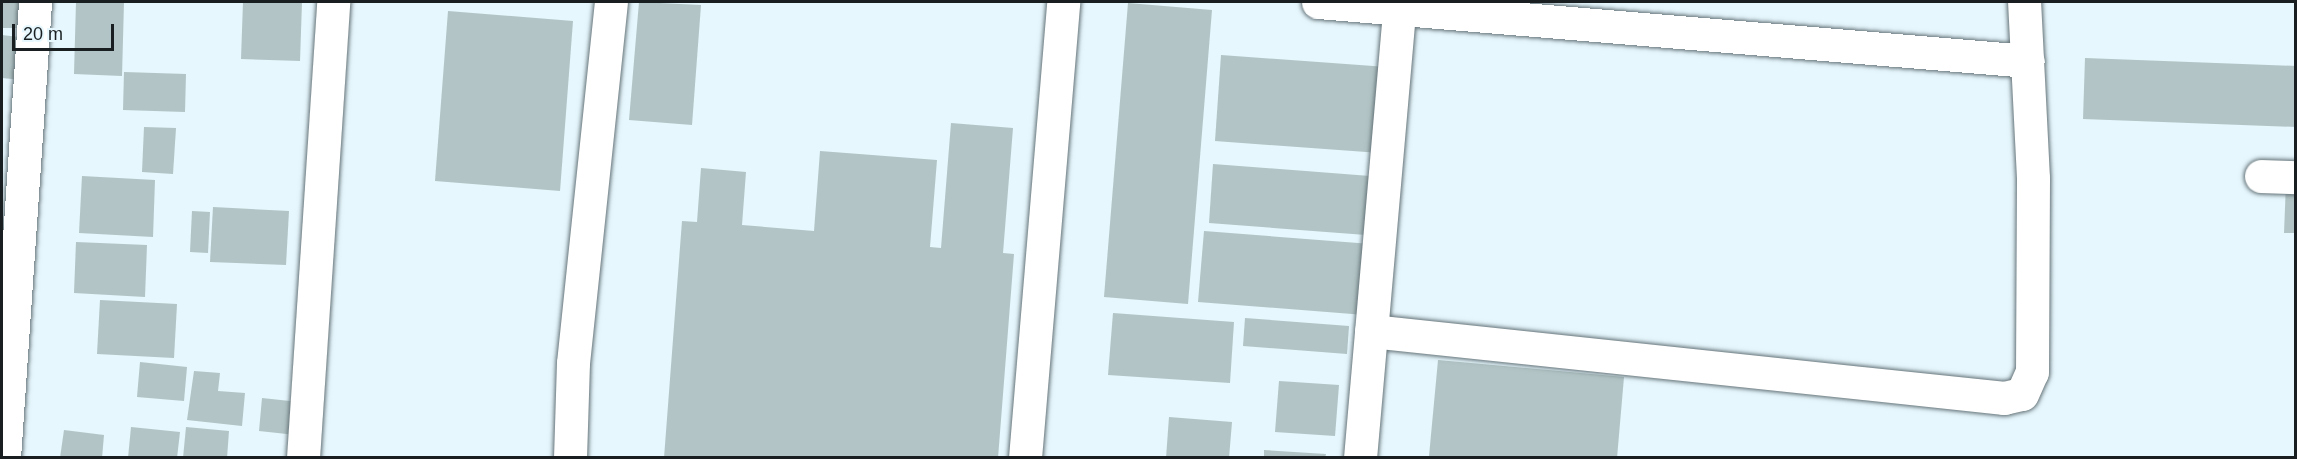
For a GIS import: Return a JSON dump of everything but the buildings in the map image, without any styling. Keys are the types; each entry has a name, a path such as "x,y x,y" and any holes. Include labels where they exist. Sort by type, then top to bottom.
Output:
{"street":[{"path":"4,458 34,2"},
{"path":"303,458 333,2"},
{"path":"570,458 573,363 610,2"},
{"path":"1025,458 1063,2"},
{"path":"1318,2 2028,61"},
{"path":"1371,331 2004,398 2022,394 2032,372 2033,178 2024,2"},
{"path":"1360,458 1399,8"},
{"path":"2260,176 2295,177"}]}
